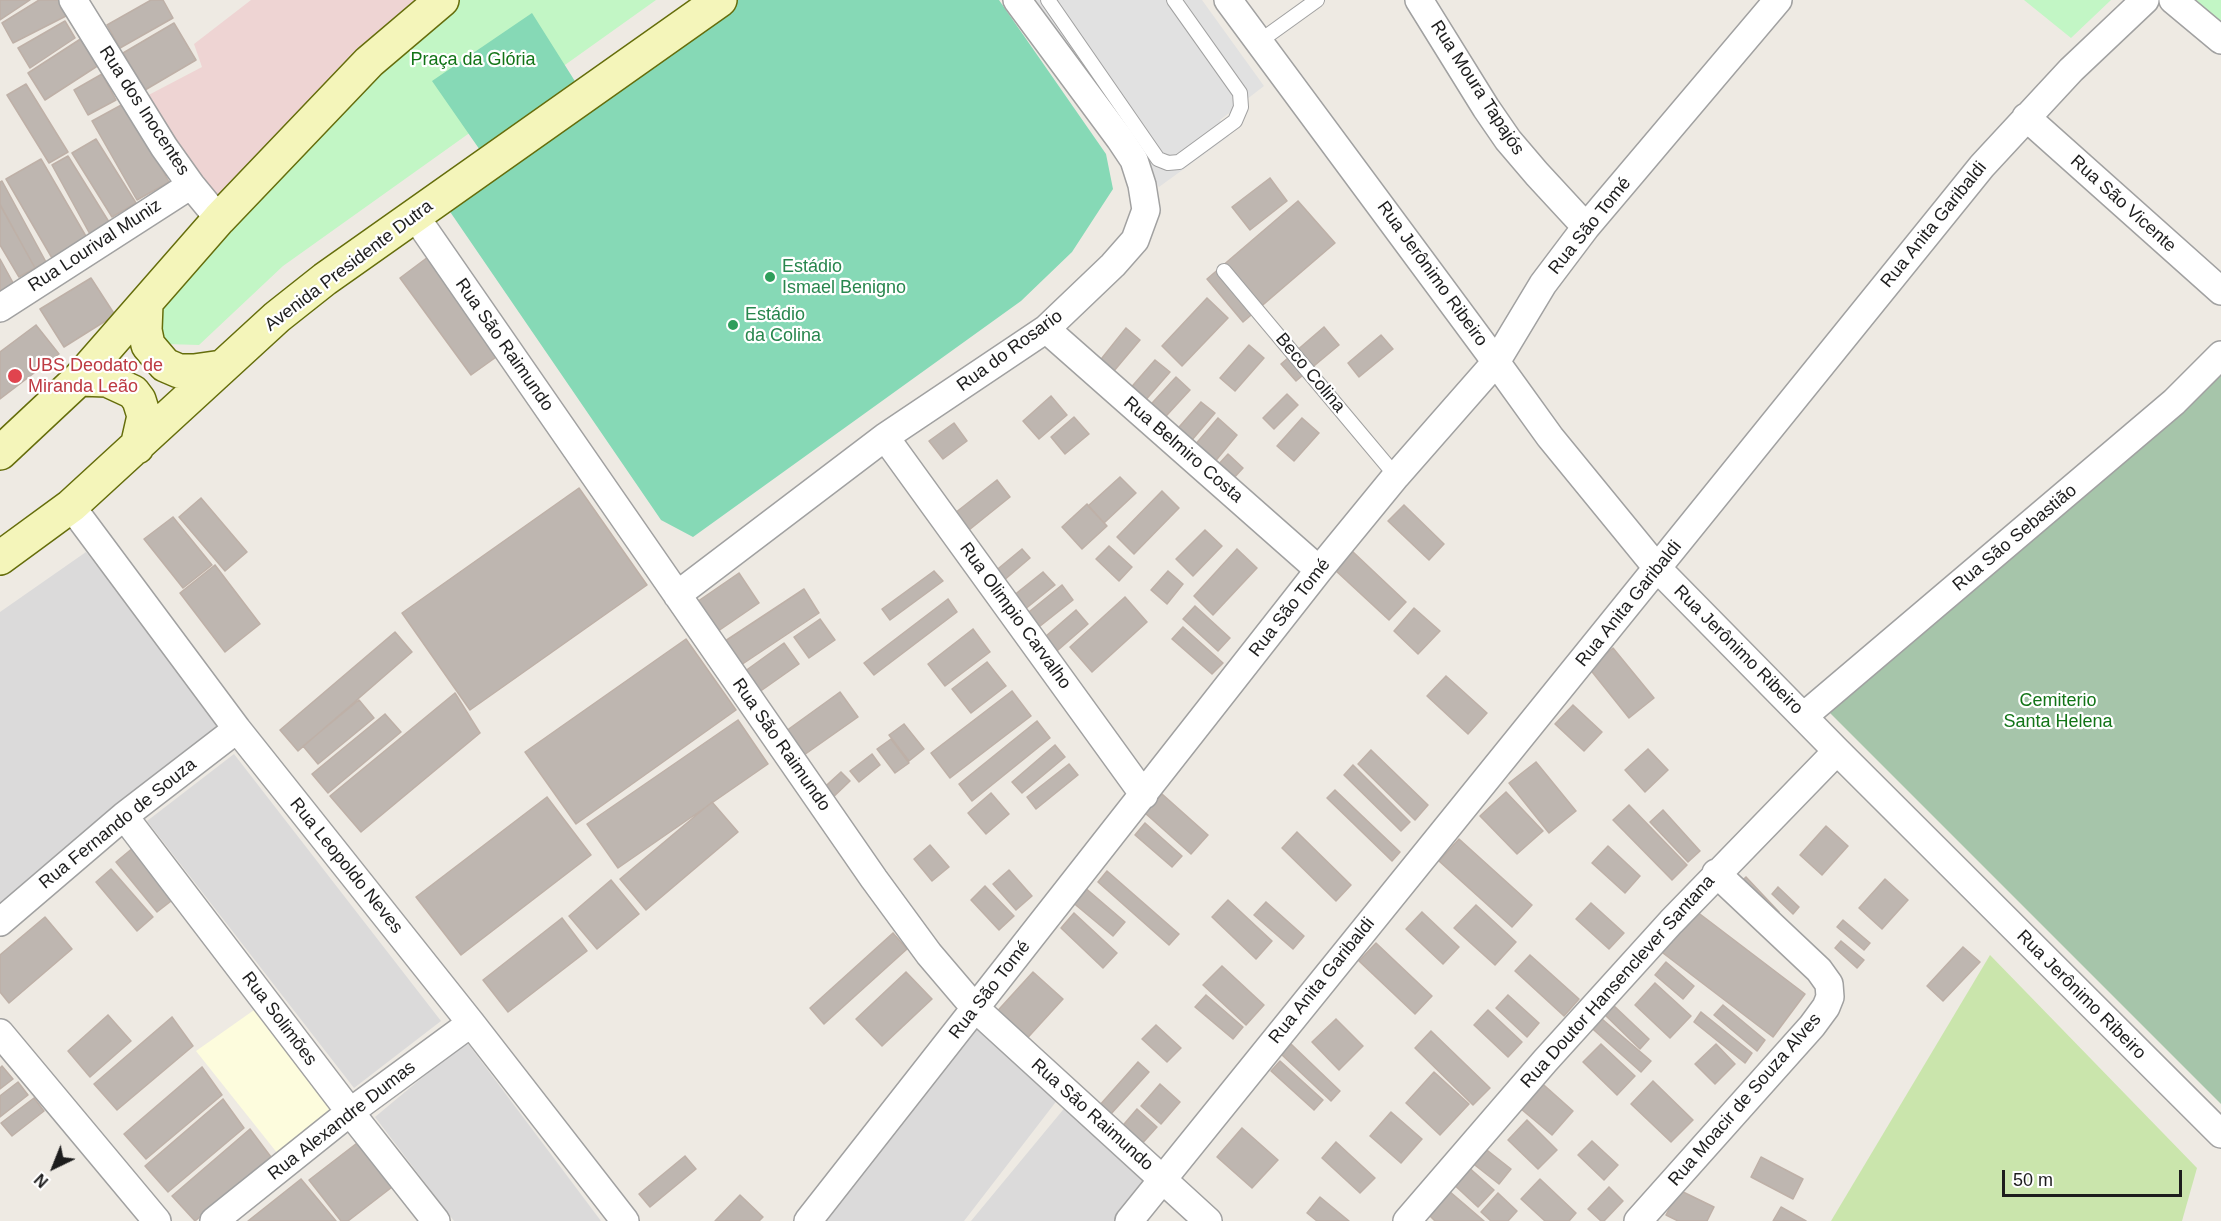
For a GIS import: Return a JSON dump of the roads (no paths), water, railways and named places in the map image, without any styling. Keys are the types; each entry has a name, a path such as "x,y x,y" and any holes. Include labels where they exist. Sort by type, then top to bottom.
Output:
{"street":[{"name":"Rua dos Inocentes","path":"73,0 164,147 190,185 219,219"},
{"path":"0,453 79,379 219,219 369,62 442,0"},
{"name":"Avenida Presidente Dutra","path":"0,558 71,506 277,317 325,279 720,0"},
{"name":"Rua do Rosario","path":"677,596 885,437 1046,329 1105,274 1134,240 1146,210 1142,185 1134,160 1017,0"},
{"name":"Rua Jerônimo Ribeiro","path":"1228,0 1550,437 1658,568 1837,751 2221,1134"},
{"name":"Rua Moura Tapajós","path":"1419,0 1508,140 1586,227"},
{"name":"Rua São Tomé","path":"808,1221 1319,570 1396,476 1496,362 1543,284 1586,227 1778,0"},
{"name":"Rua Anita Garibaldi","path":"1129,1221 1982,166 2071,70 2145,0"},
{"path":"2173,0 2221,40"},
{"name":"Rua São Vicente","path":"2026,117 2221,291"},
{"name":"Rua Lourival Muniz","path":"0,308 190,185"},
{"name":"Rua São Raimundo","path":"415,216 874,879 929,954 975,1008 1208,1221"},
{"path":"146,304 145,330 148,345 165,365 179,371 222,367"},
{"name":"Rua Belmiro Costa","path":"1046,329 1319,570"},
{"name":"Rua São Sebastião","path":"1804,716 2103,464 2174,402 2221,355"},
{"path":"79,379 106,380 133,392 139,400 144,416 137,447"},
{"name":"Rua Olimpio Carvalho","path":"885,437 1144,795"},
{"name":"Rua Leopoldo Neves","path":"71,506 237,729 625,1221"},
{"name":"Rua Fernando de Souza","path":"0,922 124,816 237,729"},
{"name":"Rua Doutor Hansenclever Santana","path":"1407,1221 1545,1061 1716,873 1837,751"},
{"name":"Rua Solimões","path":"124,816 436,1221"},
{"name":"Rua Moacir de Souza Alves","path":"1638,1221 1812,1026 1826,1007 1830,997 1829,984 1819,970 1716,873"},
{"name":"Rua Alexandre Dumas","path":"214,1221 350,1112 471,1023"},
{"path":"0,1033 157,1221"}],"lane":[{"path":"1048,0 1158,159 1168,163 1179,162 1235,121 1241,107 1240,93 1174,0"},
{"path":"1260,41 1317,0"},
{"name":"Beco Colina","path":"1224,271 1396,476"}],"place":[{"name":"Estádio Ismael Benigno","path":"770,277"},
{"name":"Estádio da Colina","path":"733,325"},
{"name":"UBS Deodato de Miranda Leão","path":"15,376"}],"park label":[{"name":"Praça da Glória","path":"473,60"},
{"name":"Cemiterio Santa Helena","path":"2058,711"}]}
